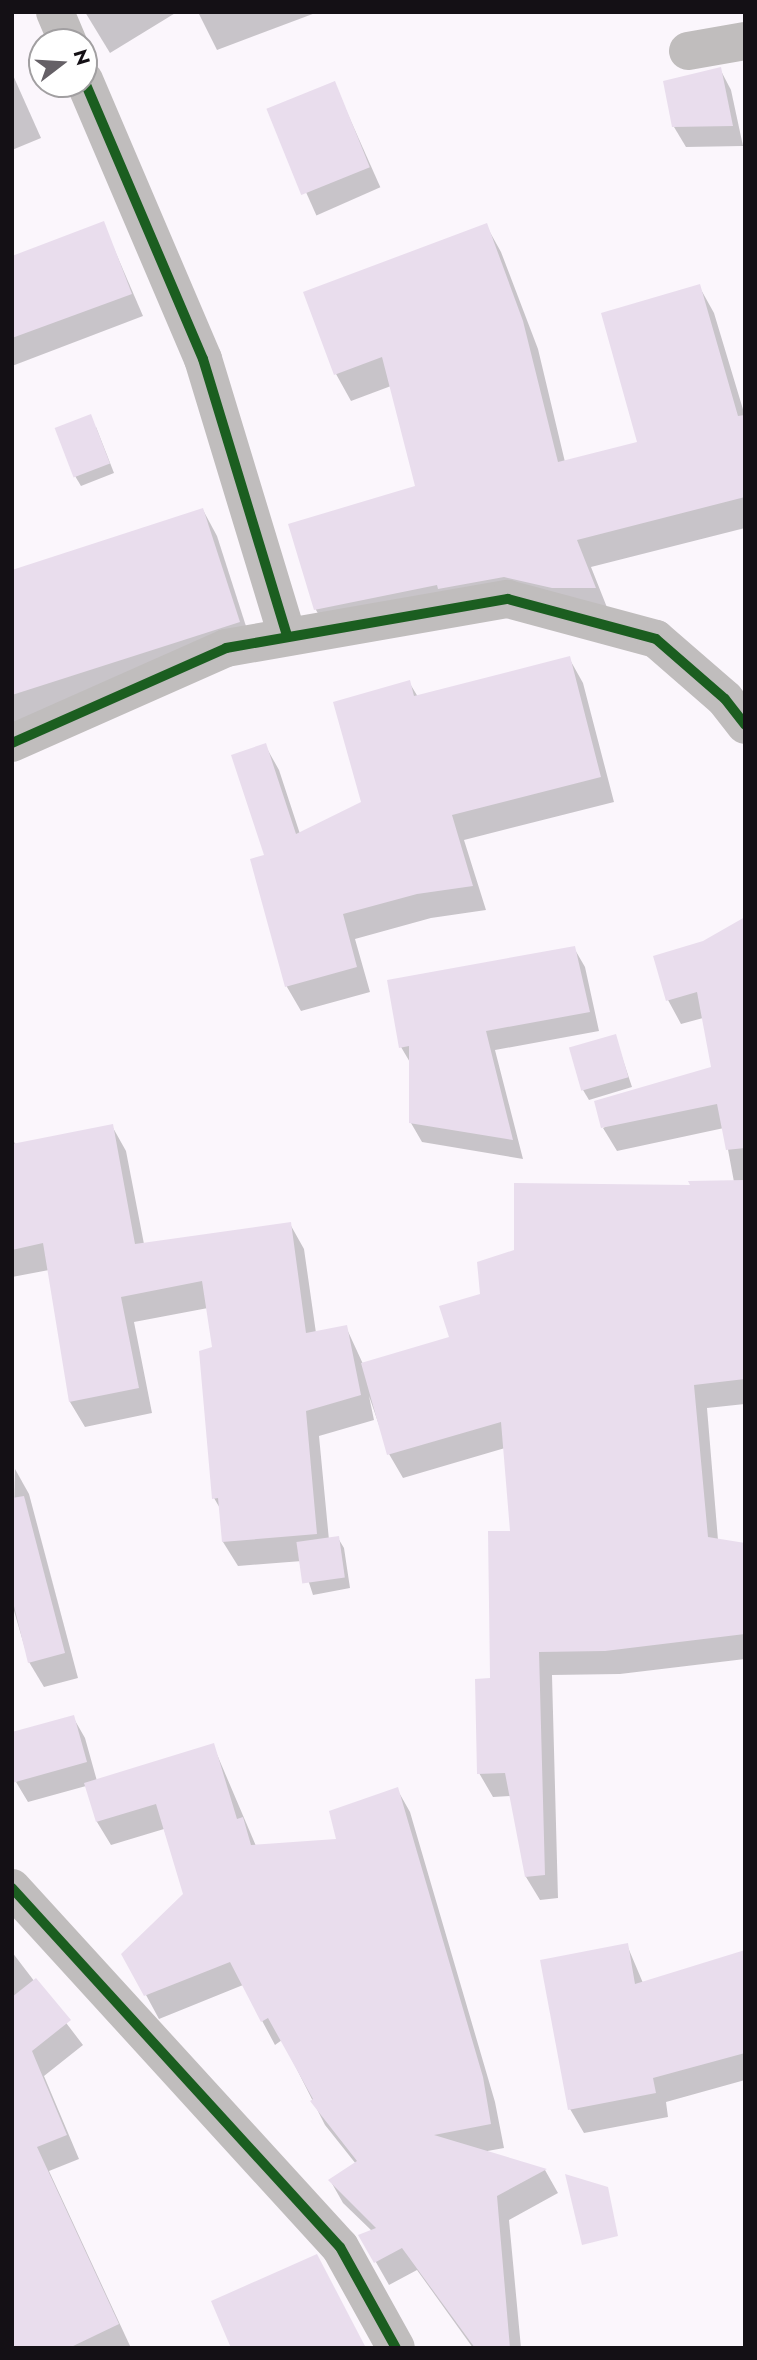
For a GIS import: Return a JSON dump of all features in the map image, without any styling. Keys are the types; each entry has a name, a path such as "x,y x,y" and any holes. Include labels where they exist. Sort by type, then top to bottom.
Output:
{"street":[{"path":"688,51 745,41"},
{"path":"92,98 203,359 287,636"},
{"path":"12,743 226,648 508,598 656,639 738,704"},
{"path":"12,1888 340,2247 396,2348"}],"building":[{"path":"721,67 733,126 672,127 663,81"},
{"path":"335,81 370,167 301,195 266,109"},
{"path":"104,221 132,294 12,338 12,256"},
{"path":"487,223 523,321 558,462 637,442 601,313 700,284 738,416 745,415 745,497 577,540 596,588 552,588 504,577 438,589 437,585 314,610 288,524 415,486 382,357 334,375 303,292"},
{"path":"91,414 110,463 74,477 55,428"},
{"path":"203,508 240,622 12,695 12,570"},
{"path":"570,656 601,777 452,815 473,886 417,894 343,914 357,967 285,987 250,859 264,855 231,755 266,743 296,834 361,802 333,702 410,680 414,696"},
{"path":"745,917 745,1148 726,1150 717,1104 601,1128 594,1101 711,1067 697,992 666,1001 653,956 703,941"},
{"path":"575,946 590,1012 486,1031 513,1140 409,1123 409,1046 399,1048 387,980"},
{"path":"616,1034 628,1077 581,1091 569,1048"},
{"path":"113,1124 135,1244 291,1222 306,1333 347,1325 361,1395 306,1411 317,1534 222,1542 218,1498 212,1499 199,1351 212,1347 202,1281 121,1297 139,1388 69,1402 43,1243 12,1250 12,1144"},
{"path":"745,1180 745,1379 694,1385 708,1537 745,1543 745,1634 605,1651 539,1652 545,1875 525,1877 505,1773 477,1774 475,1679 490,1678 488,1531 510,1531 501,1422 387,1455 361,1363 449,1337 439,1306 480,1294 477,1262 514,1250 514,1183 690,1185 688,1181"},
{"path":"24,1496 65,1653 28,1663 12,1598 12,1498"},
{"path":"339,1536 345,1578 302,1584 296,1542"},
{"path":"74,1715 87,1762 12,1783 12,1732"},
{"path":"214,1743 237,1819 243,1817 251,1845 336,1839 329,1811 398,1787 483,2077 491,2124 434,2135 547,2169 497,2196 510,2348 475,2348 402,2248 374,2263 358,2235 376,2228 328,2180 357,2161 310,2101 313,2099 268,2018 261,2022 230,1962 144,1996 121,1954 183,1894 156,1804 96,1822 84,1783"},
{"path":"628,1943 635,1984 745,1950 745,2053 653,2078 656,2093 568,2110 540,1960"},
{"path":"36,1978 71,2020 32,2051 67,2135 37,2147 119,2324 69,2348 12,2348 12,1997"},
{"path":"565,2174 608,2187 618,2236 582,2245"},
{"path":"317,2254 366,2348 231,2348 211,2301"}],"cycle path":[{"path":"92,98 203,359 287,636"},
{"path":"12,743 226,648 508,599 656,639 725,699 745,725"},
{"path":"12,1888 340,2247 396,2348"}]}
